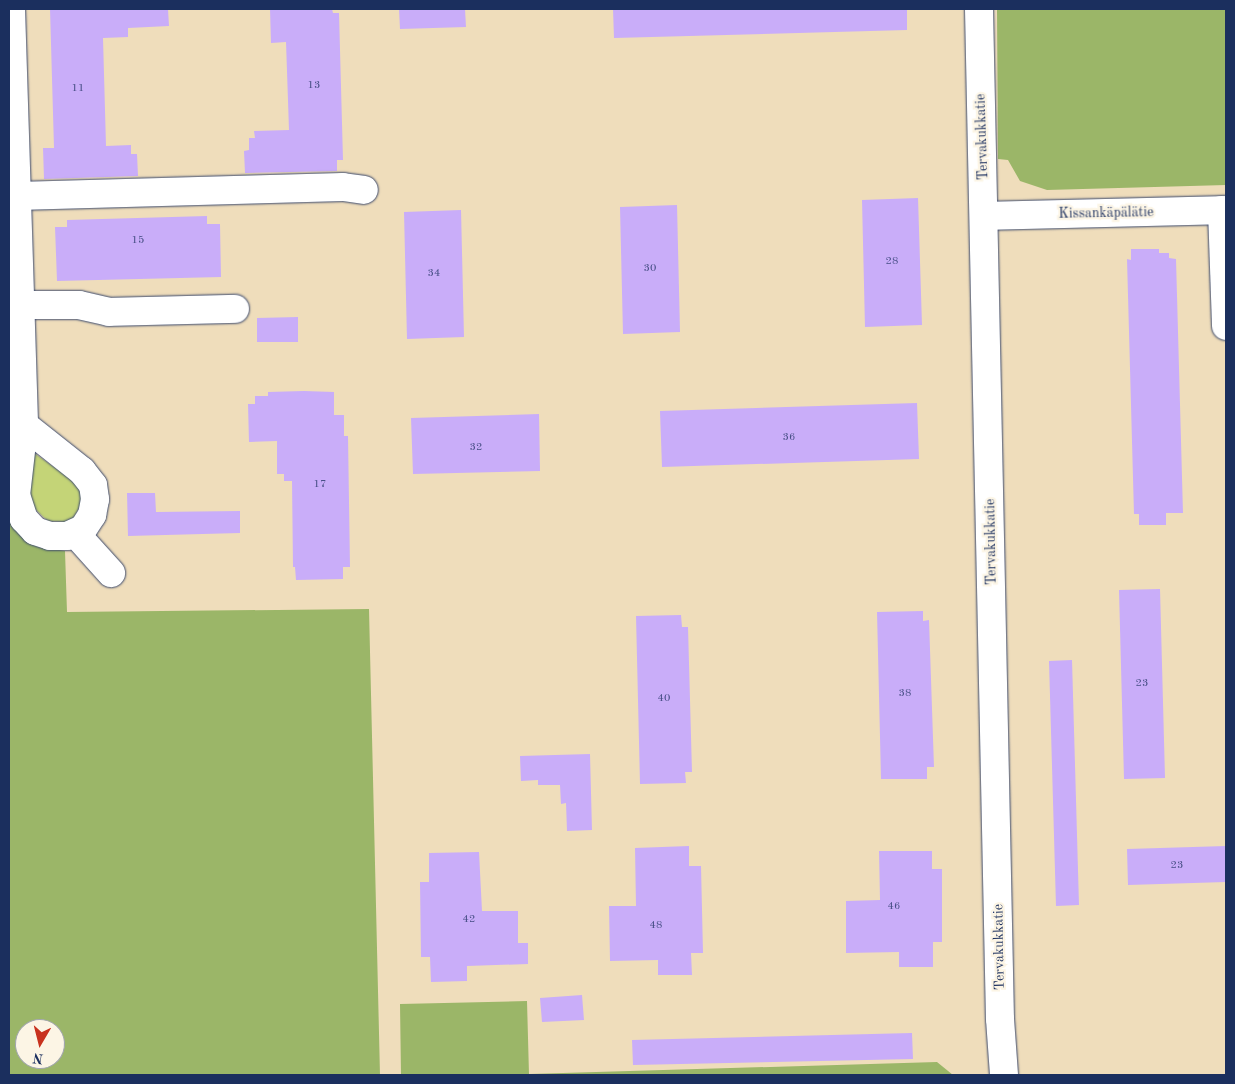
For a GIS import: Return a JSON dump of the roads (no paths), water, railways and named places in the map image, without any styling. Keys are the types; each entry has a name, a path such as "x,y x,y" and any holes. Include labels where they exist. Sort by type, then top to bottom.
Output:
{"street":[{"path":"11,9 11,77 17,196 24,425 16,495 24,520 36,531 50,536 67,536 83,529 92,515 95,499 92,485 82,471 24,425"},
{"name":"Tervakukkatie","path":"979,9 985,216 1000,1019 1004,1075"},
{"path":"17,196 343,187 364,190"},
{"path":"1224,210 1226,326"},
{"name":"Kissankäpälätie","path":"985,216 1224,210"},
{"path":"20,305 79,305 109,312 235,309"},
{"path":"75,533 111,573"}]}
